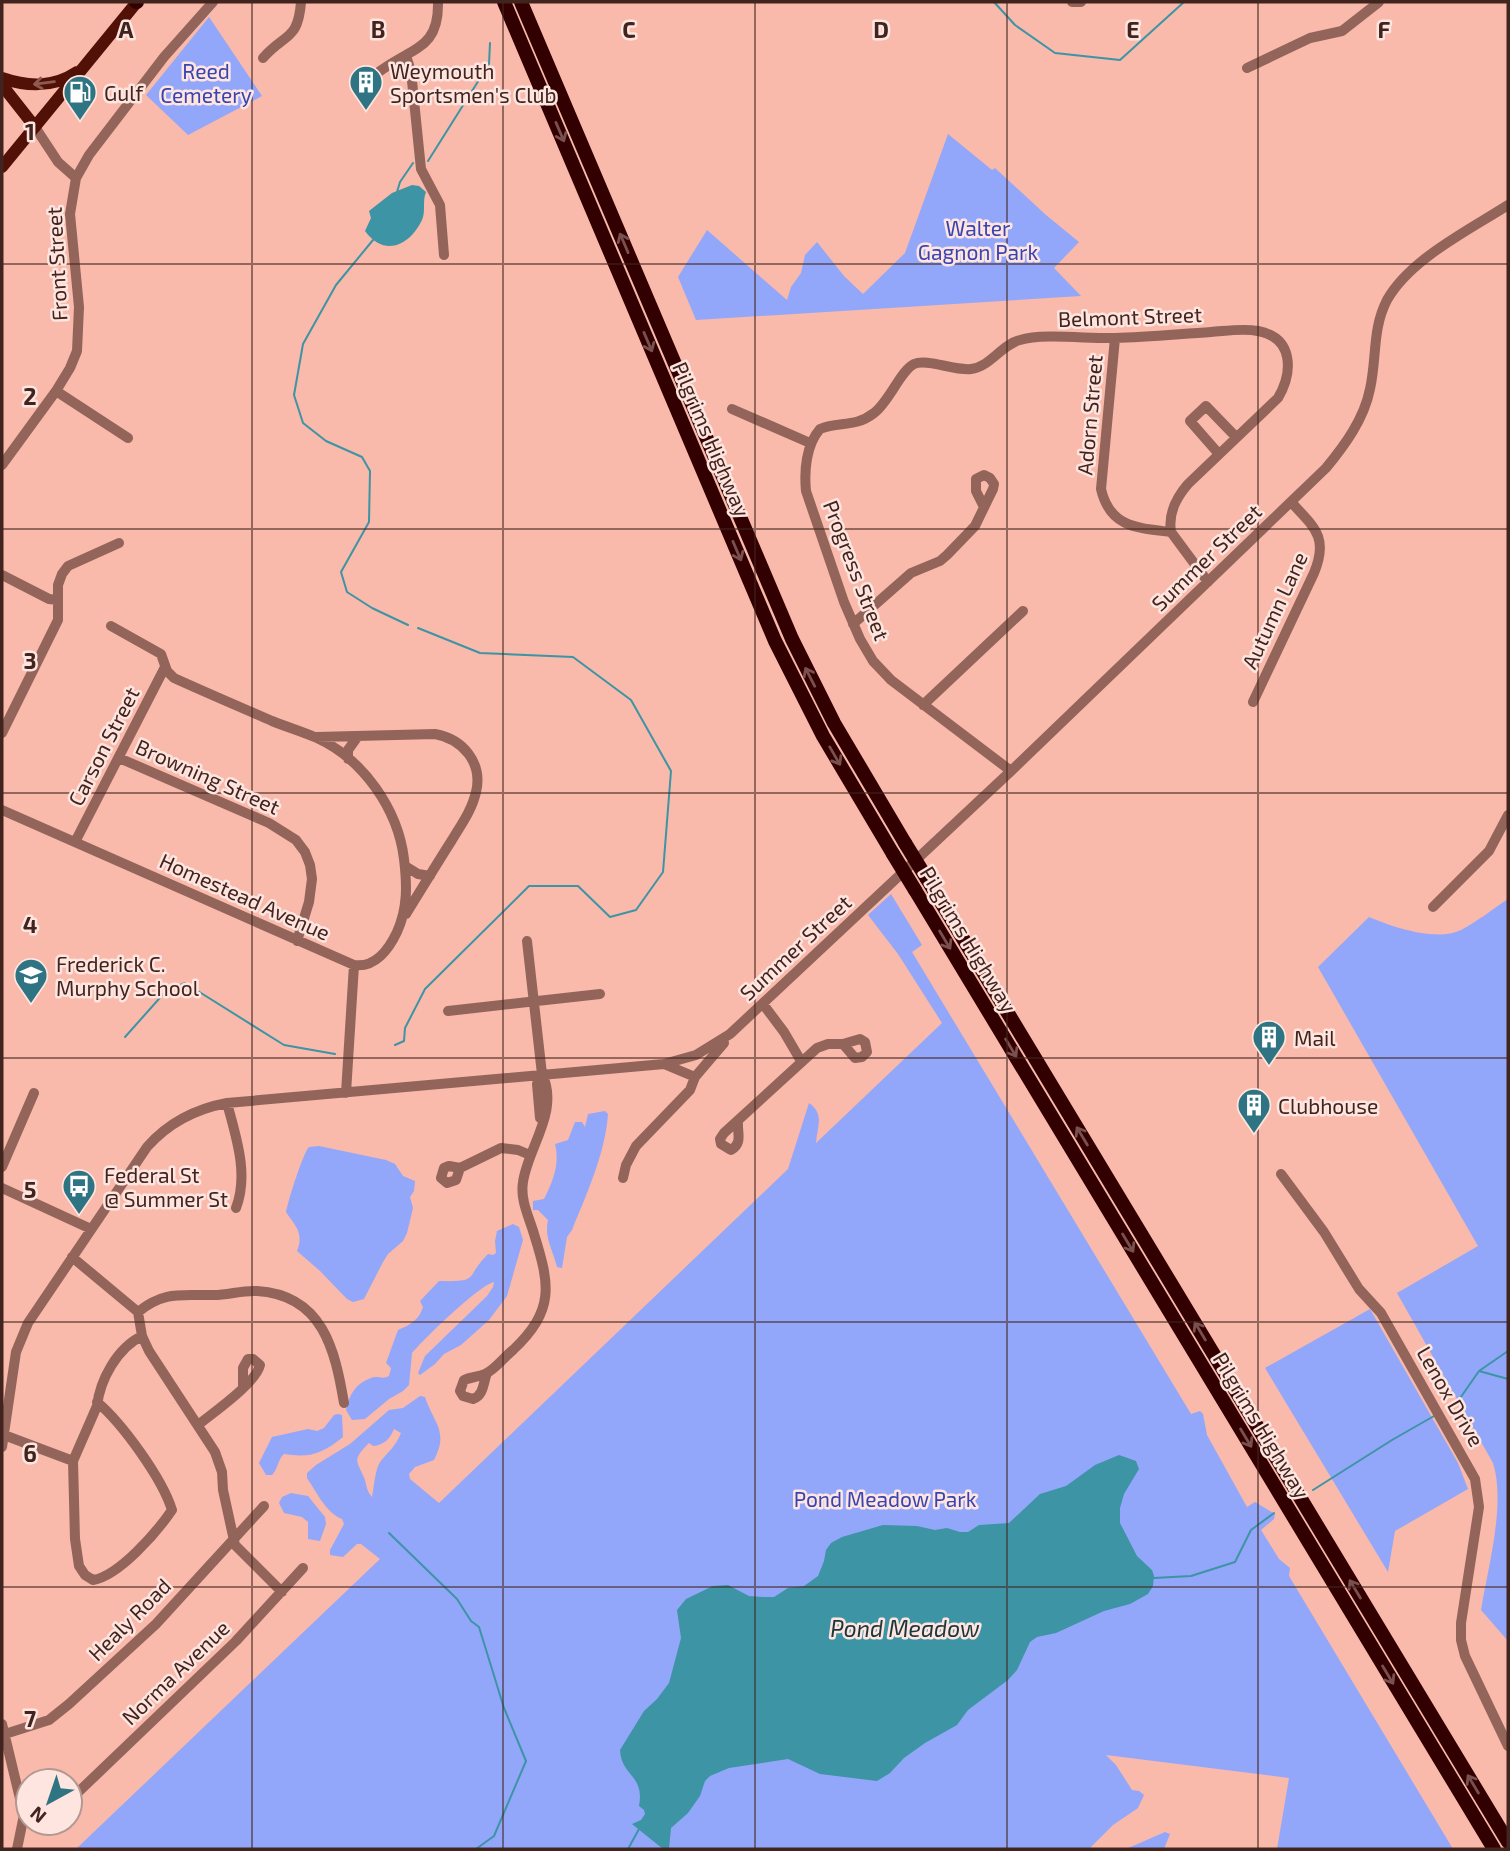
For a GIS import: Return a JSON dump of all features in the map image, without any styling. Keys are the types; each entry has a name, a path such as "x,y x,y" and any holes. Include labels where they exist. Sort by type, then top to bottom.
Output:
{"highway":[{"name":"Pilgrims Highway","path":"503,2 775,641 823,736 1494,1849"},
{"name":"Pilgrims Highway","path":"522,2 801,660 845,743 1508,1842"}],"main road":[{"path":"2,167 137,2"},
{"path":"2,78 38,85 59,81 83,68"},
{"path":"2,85 35,127"}],"street":[{"name":"Front Street","path":"2,465 56,391 72,364 79,339 79,307 70,214 76,178 89,155 164,57 213,2"},
{"path":"263,58 295,31 301,2"},
{"path":"361,87 382,69 423,46 432,35 437,22 438,2"},
{"path":"1072,2 1081,2"},
{"path":"1247,68 1310,38 1342,31 1379,2"},
{"path":"406,56 411,71 421,169 440,205 444,255"},
{"path":"35,127 57,160 76,178"},
{"name":"Summer Street","path":"2,1447 6,1384 23,1332 139,1157 155,1138 185,1116 228,1103 664,1064 696,1055 730,1034 1011,771 1291,502 1338,453 1357,423 1370,389 1376,328 1395,288 1414,268 1508,205"},
{"name":"Belmont Street","path":"810,443 820,429 856,424 876,412 887,401 907,369 915,363 973,369 1008,345 1023,339 1115,338 1248,330 1271,335 1285,350 1289,371 1286,384 1278,398 1218,453 1180,493 1172,509 1171,532"},
{"name":"Adorn Street","path":"1115,338 1101,489 1104,501 1109,511 1128,525 1171,532"},
{"path":"56,391 128,438"},
{"path":"1218,453 1191,421 1197,412 1206,406 1236,437"},
{"path":"732,409 810,443"},
{"name":"Progress Street","path":"810,443 806,491 860,639 883,673 1011,771"},
{"name":"Autumn Lane","path":"1252,702 1322,551 1316,531 1291,502"},
{"path":"853,624 911,573 940,561 947,555 970,532 984,507"},
{"path":"1171,532 1208,582"},
{"path":"2,733 58,620 58,585 64,569 119,543"},
{"path":"2,575 49,599 58,600"},
{"path":"923,705 1023,611"},
{"path":"111,626 156,650 174,678 299,733 315,737 426,733 443,736 458,743 474,761 478,783 473,802 391,943 380,957 367,964 354,965 346,1094"},
{"name":"Carson Street","path":"75,842 165,667"},
{"path":"348,760 348,750 358,736"},
{"path":"315,737 348,760 374,785 393,815 405,866 406,896 402,921"},
{"name":"Browning Street","path":"119,758 269,823 296,840 305,852 312,879 309,902 297,941"},
{"name":"Homestead Avenue","path":"2,810 354,965"},
{"path":"1433,907 1489,851 1508,815"},
{"path":"405,866 418,874 430,876"},
{"path":"487,1373 530,1333 541,1315 547,1297 545,1269 523,1198 522,1184 541,1129 548,1097 542,1074 527,941"},
{"path":"448,1011 600,994"},
{"path":"763,1004 779,1024 800,1061"},
{"path":"623,1178 632,1153 690,1090 695,1077 730,1034"},
{"path":"738,1121 800,1061 823,1045 843,1044"},
{"path":"664,1064 695,1077"},
{"path":"2,1167 34,1093"},
{"path":"228,1103 242,1185 236,1208"},
{"path":"460,1168 501,1148 530,1155"},
{"name":"Lenox Drive","path":"1283,1172 1329,1228 1364,1285 1386,1309 1470,1462 1479,1493 1480,1524 1466,1611 1460,1629 1462,1644 1508,1731"},
{"path":"2,1188 90,1229"},
{"path":"72,1257 138,1312 142,1336 160,1369 215,1452 222,1472 223,1490 235,1545 282,1592"},
{"path":"138,1312 158,1298 178,1294 223,1295 253,1291 287,1298 306,1310 326,1334 336,1357 344,1403"},
{"path":"97,1402 119,1423 166,1494 172,1510 136,1552 102,1579 93,1580 85,1575 79,1566 75,1539 73,1461 83,1444 97,1402 106,1376 124,1348 142,1336"},
{"path":"198,1425 243,1386"},
{"path":"4,1435 73,1461"},
{"name":"Healy Road","path":"3,1729 49,1720 69,1704 156,1624 264,1506"},
{"name":"Norma Avenue","path":"84,1787 212,1664 303,1569"},
{"name":"Lenox Drive","path":"1482,1683 1508,1746"},
{"path":"3,1729 14,1770"}],"green space":[{"name":"Reed Cemetery","path":"209,17 262,96 188,135 146,95"},
{"name":"Walter Gagnon Park","path":"948,134 992,170 995,168 1079,242 1054,268 1081,296 696,320 678,277 707,230 787,300 791,287 801,273 805,255 817,242 844,276 863,294 905,253"},
{"name":"Pond Meadow Park","path":"891,894 922,945 912,952 1191,1414 1200,1411 1203,1414 1207,1435 1247,1507 1255,1502 1275,1514 1274,1519 1261,1530 1279,1559 1290,1568 1289,1576 1453,1849 1277,1849 1289,1778 1106,1755 1132,1790 1144,1795 1138,1808 1113,1825 1089,1849 76,1849 380,1559 361,1544 357,1544 343,1557 330,1555 344,1524 322,1501 307,1478 307,1473 350,1444 389,1410 403,1408 420,1396 425,1397 440,1434 440,1442 434,1460 415,1467 409,1474 410,1479 439,1503 788,1169 809,1103 819,1116 816,1143 942,1023 898,954 868,915","holes":["394,1429 401,1433 378,1465 372,1497 358,1464 358,1457 369,1443 373,1446 383,1443"]},
{"path":"1508,899 1508,1641 1481,1610 1497,1516 1497,1479 1493,1463 1397,1293 1478,1246 1318,967 1369,917 1415,932 1451,933 1461,930"},
{"path":"605,1111 608,1114 599,1159 567,1237 562,1268 557,1267 548,1238 548,1220 538,1210 533,1210 533,1201 544,1199 550,1186 556,1165 555,1144 568,1140 575,1122 582,1122 585,1127 588,1114"},
{"path":"319,1146 386,1160 395,1164 403,1176 415,1181 410,1197 413,1208 403,1241 388,1254 364,1299 353,1302 297,1251 299,1235 286,1212 306,1151 309,1147"},
{"path":"513,1224 519,1227 523,1240 507,1296 489,1320 461,1345 444,1354 420,1375 418,1373 425,1356 487,1296 494,1282 464,1302 412,1353 409,1385 403,1391 365,1419 352,1420 346,1410 351,1395 357,1386 366,1380 389,1376 391,1368 386,1363 398,1330 416,1319 423,1307 420,1301 439,1281 461,1281 470,1277 488,1254 496,1253 497,1231"},
{"path":"1370,1309 1458,1463 1468,1489 1395,1531 1388,1572 1265,1368"},
{"path":"338,1414 342,1415 343,1437 315,1453 284,1454 272,1475 266,1475 259,1463 272,1437 308,1429 317,1431"},
{"path":"291,1493 308,1496 325,1517 326,1524 320,1541 308,1539 308,1522 302,1517 284,1513 279,1503 282,1497"},
{"path":"1165,1832 1170,1834 1164,1849 1126,1849"}],"water":[{"path":"412,185 419,186 426,192 422,220 404,242 389,246 381,244 365,231 371,218 369,211 392,193"},
{"name":"Pond Meadow","path":"1119,1455 1136,1461 1139,1469 1124,1494 1120,1523 1137,1556 1152,1570 1153,1586 1148,1594 1130,1604 1104,1611 1056,1633 1037,1637 1030,1642 1017,1670 1008,1680 968,1710 957,1725 925,1743 877,1781 820,1774 788,1759 729,1768 705,1781 700,1796 688,1813 671,1828 669,1849 663,1849 632,1824 641,1820 645,1814 639,1806 639,1788 621,1759 620,1750 644,1711 669,1683 681,1638 677,1610 686,1599 713,1586 728,1585 749,1596 774,1597 788,1588 804,1586 818,1576 831,1543 883,1525 917,1526 935,1530 947,1528 968,1532 979,1525 1009,1523 1040,1494 1066,1486 1095,1465"}],"waterway":[{"path":"994,2 1015,25 1055,53 1120,60 1184,2"},
{"path":"428,161 489,64 490,43"},
{"path":"397,192 400,182 413,163"},
{"path":"373,240 336,285 303,344 294,395 303,423 326,441 362,457 370,471 369,522 341,572 347,592 372,608 408,625"},
{"path":"395,1045 404,1041 405,1028 425,989 529,886 578,886 610,917 636,910 663,872 671,771 631,700 573,657 480,653 418,628"},
{"path":"125,1037 166,991 185,983 284,1045 335,1054"},
{"path":"1448,1408 1456,1404 1479,1371 1508,1351"},
{"path":"1479,1371 1508,1379"},
{"path":"1313,1490 1434,1416"},
{"path":"1154,1578 1191,1576 1235,1562 1251,1530 1274,1513"},
{"path":"389,1533 457,1599 471,1621 479,1627 504,1708 526,1761 494,1836 476,1849"},
{"path":"628,1849 639,1829"}],"place":[{"name":"Weymouth Sportsmen's Club","path":"366,112"},
{"name":"Gulf","path":"80,122"},
{"name":"Frederick C. Murphy School","path":"31,1005"},
{"name":"Mail","path":"1269,1067"},
{"name":"Clubhouse","path":"1254,1135"},
{"name":"Federal St @ Summer St","path":"79,1216"}]}
